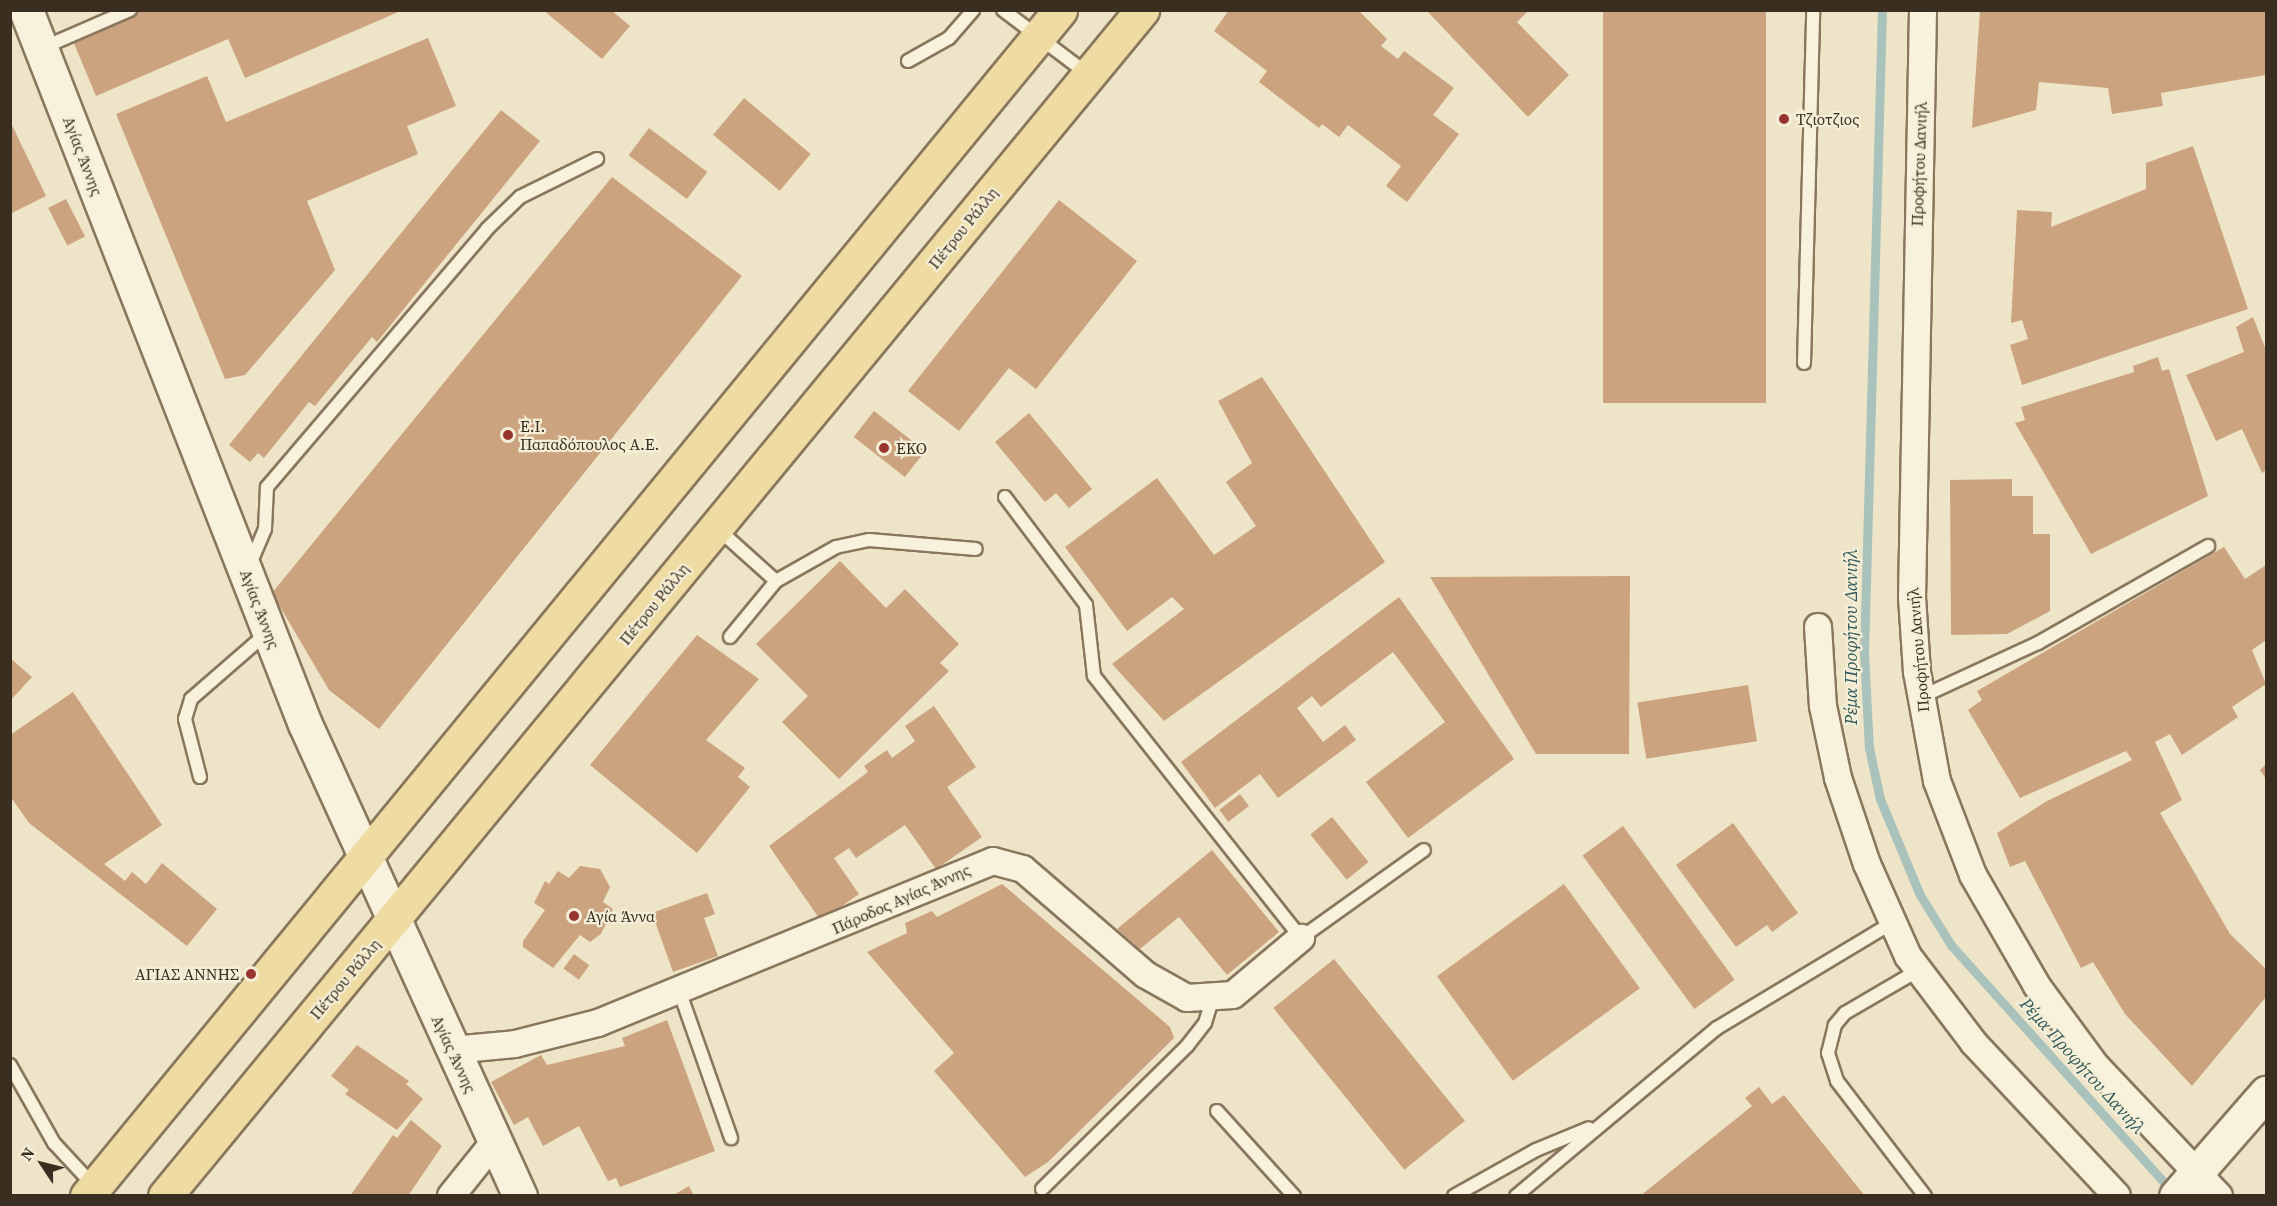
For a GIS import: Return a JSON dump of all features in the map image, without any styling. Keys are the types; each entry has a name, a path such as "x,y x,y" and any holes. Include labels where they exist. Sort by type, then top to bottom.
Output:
{"main road":[{"path":"91,1191 1060,10"},
{"name":"Πέτρου Ράλλη","path":"165,1196 394,921 1142,10"}],"street":[{"name":"Αγίας Άννης","path":"26,10 269,632 364,856 520,1196"},
{"name":"Προφήτου Δανιήλ","path":"1923,10 1912,493 1920,696 1950,826 2004,930 2090,1057 2186,1183 2219,1196"},
{"path":"1818,627 1823,706 1838,778 1892,923 1917,971 1974,1043 2117,1196"},
{"name":"Πάροδος Αγίας Άννης","path":"452,1050 553,1036 680,993 983,863 1003,861 1023,869 1146,975 1175,993 1212,1000"},
{"path":"1212,1000 1233,994 1301,938"},
{"path":"2186,1183 2266,1093"},
{"path":"451,1196 496,1140"}],"lane":[{"path":"41,48 130,10"},
{"path":"908,61 949,38 973,10"},
{"path":"1004,10 1089,75"},
{"path":"1804,363 1813,10"},
{"path":"246,572 260,550 267,487 487,229 520,196 597,159"},
{"path":"1005,497 1086,605 1094,676 1301,938 1424,850"},
{"path":"717,528 777,581"},
{"path":"730,637 777,581 836,547 869,540 976,549"},
{"path":"1920,696 2038,643 2208,546"},
{"path":"200,777 185,719 191,699 269,632"},
{"path":"1516,1196 1717,1028 1892,923"},
{"path":"1917,971 1845,1013 1835,1025 1827,1053 1837,1081 1925,1196"},
{"path":"680,993 730,1138"},
{"path":"1042,1189 1187,1046 1205,1023 1212,1000"},
{"path":"10,1065 54,1143 91,1191"},
{"path":"1217,1111 1294,1196"},
{"path":"1454,1196 1536,1150 1599,1125"}],"building":[{"path":"144,10 403,10 245,78 228,39 96,96 73,41"},
{"path":"543,10 611,10 630,26 602,59"},
{"path":"1229,10 1358,10 1387,39 1381,46 1398,59 1404,51 1454,88 1433,115 1459,134 1407,202 1386,186 1401,166 1348,125 1339,137 1322,124 1319,128 1259,82 1267,71 1214,31"},
{"path":"1426,10 1529,10 1517,22 1569,75 1528,117"},
{"path":"1603,10 1766,10 1766,403 1603,403"},
{"path":"1980,10 2266,10 2266,75 2161,93 2163,106 2112,114 2108,88 2039,82 2036,110 1972,128"},
{"path":"428,38 456,106 407,126 418,154 307,201 335,270 245,375 225,379 116,114 207,76 226,122"},
{"path":"744,98 811,154 780,191 713,135"},
{"path":"501,110 540,141 377,342 372,337 315,406 309,402 264,458 258,453 250,462 229,445"},
{"path":"10,121 46,196 10,214"},
{"path":"649,128 707,172 687,199 629,155"},
{"path":"2193,146 2248,309 2022,385 2010,345 2028,339 2022,320 2011,323 2017,210 2052,212 2051,227 2146,189 2146,163"},
{"name":"Ε.Ι. Παπαδόπουλος Α.Ε.","path":"612,177 742,276 379,729 329,690 272,593"},
{"path":"66,199 85,236 67,246 48,208"},
{"path":"1059,200 1137,261 1036,389 1009,368 959,431 908,391"},
{"path":"2253,317 2266,350 2266,470 2262,473 2242,429 2216,441 2186,375 2244,352 2236,327"},
{"path":"2158,357 2162,371 2169,369 2208,496 2091,554 2015,423 2025,420 2021,407 2134,372 2133,366"},
{"path":"1262,377 1385,562 1164,721 1112,664 1184,609 1172,597 1127,631 1065,547 1157,478 1214,555 1256,526 1226,482 1252,463 1218,401"},
{"path":"874,411 925,451 905,477 854,437"},
{"path":"1029,413 1092,489 1069,508 1056,493 1045,502 995,442"},
{"path":"2012,479 2012,496 2033,496 2033,534 2050,534 2050,611 2007,634 1951,635 1950,480"},
{"path":"2224,547 2245,579 2266,565 2266,640 2252,650 2266,684 2232,707 2238,717 2182,755 2170,734 2155,742 2182,800 2160,813 2230,934 2266,969 2266,997 2192,1086 2125,1014 2093,962 2081,968 2025,861 2010,867 1997,833 2047,801 2132,760 2126,751 2020,798 1968,710 1982,700 1977,691"},
{"path":"840,561 886,608 905,589 959,644 940,663 949,671 839,779 782,722 808,696 756,644"},
{"path":"1630,576 1629,754 1536,754 1430,577"},
{"path":"1399,597 1514,759 1408,838 1366,782 1445,722 1393,652 1321,707 1312,696 1297,708 1323,742 1345,725 1356,740 1278,798 1260,774 1215,808 1181,762"},
{"path":"697,635 759,679 706,740 745,768 738,777 750,787 697,853 590,765"},
{"path":"10,658 32,677 10,701"},
{"path":"1748,685 1757,741 1646,759 1637,703"},
{"path":"73,692 162,825 104,864 125,881 132,872 146,884 162,863 217,909 187,946 29,823 10,796 10,735"},
{"path":"934,706 976,767 947,787 982,837 936,869 905,825 856,858 849,848 834,858 859,894 821,921 769,846 868,772 864,766 887,750 892,758 915,741 905,726"},
{"path":"2266,764 2266,779 2260,770"},
{"path":"1240,794 1249,806 1228,822 1219,810"},
{"path":"1332,817 1369,862 1347,880 1310,835"},
{"path":"1733,823 1798,913 1772,932 1767,925 1736,947 1676,865"},
{"path":"1623,826 1735,980 1694,1009 1583,855"},
{"path":"1212,850 1279,932 1227,975 1179,917 1140,949 1117,929"},
{"name":"Αγία Άννα","path":"580,866 600,869 610,887 603,902 613,909 601,934 590,942 580,935 553,968 523,947 523,941 545,910 534,903 545,881 549,884 558,871 569,878"},
{"path":"1002,884 1170,1027 1174,1038 1048,1162 1025,1177 934,1071 954,1053 867,952 907,933 905,923 932,911 937,917"},
{"path":"1564,884 1640,988 1513,1081 1437,976"},
{"path":"707,893 715,914 704,918 718,956 673,972 652,913"},
{"path":"574,954 589,965 579,980 563,969"},
{"path":"1334,959 1465,1121 1404,1170 1273,1008"},
{"path":"667,1020 715,1151 620,1187 616,1178 608,1181 579,1126 543,1146 528,1117 514,1125 491,1082 541,1055 547,1065 625,1046 622,1038"},
{"path":"357,1045 409,1081 406,1084 423,1099 397,1130 345,1094 349,1090 331,1076"},
{"path":"1759,1087 1772,1104 1784,1095 1865,1196 1640,1196 1752,1106 1745,1098"},
{"path":"411,1120 442,1146 408,1196 350,1196 393,1135 397,1138"},
{"path":"689,1186 694,1196 672,1196"}],"waterway":[{"name":"Ρέμα Προφήτου Δανιήλ","path":"1882,10 1864,653 1869,748 1880,799 1920,895 1951,945 2173,1192"}],"place":[{"name":"Τζιοτζιος","path":"1784,119"},
{"name":"Ε.Ι. Παπαδόπουλος Α.Ε.","path":"508,435"},
{"name":"EKO","path":"884,448"},
{"name":"Αγία Άννα","path":"574,916"},
{"name":"ΑΓΙΑΣ ΑΝΝΗΣ","path":"251,974"}]}
